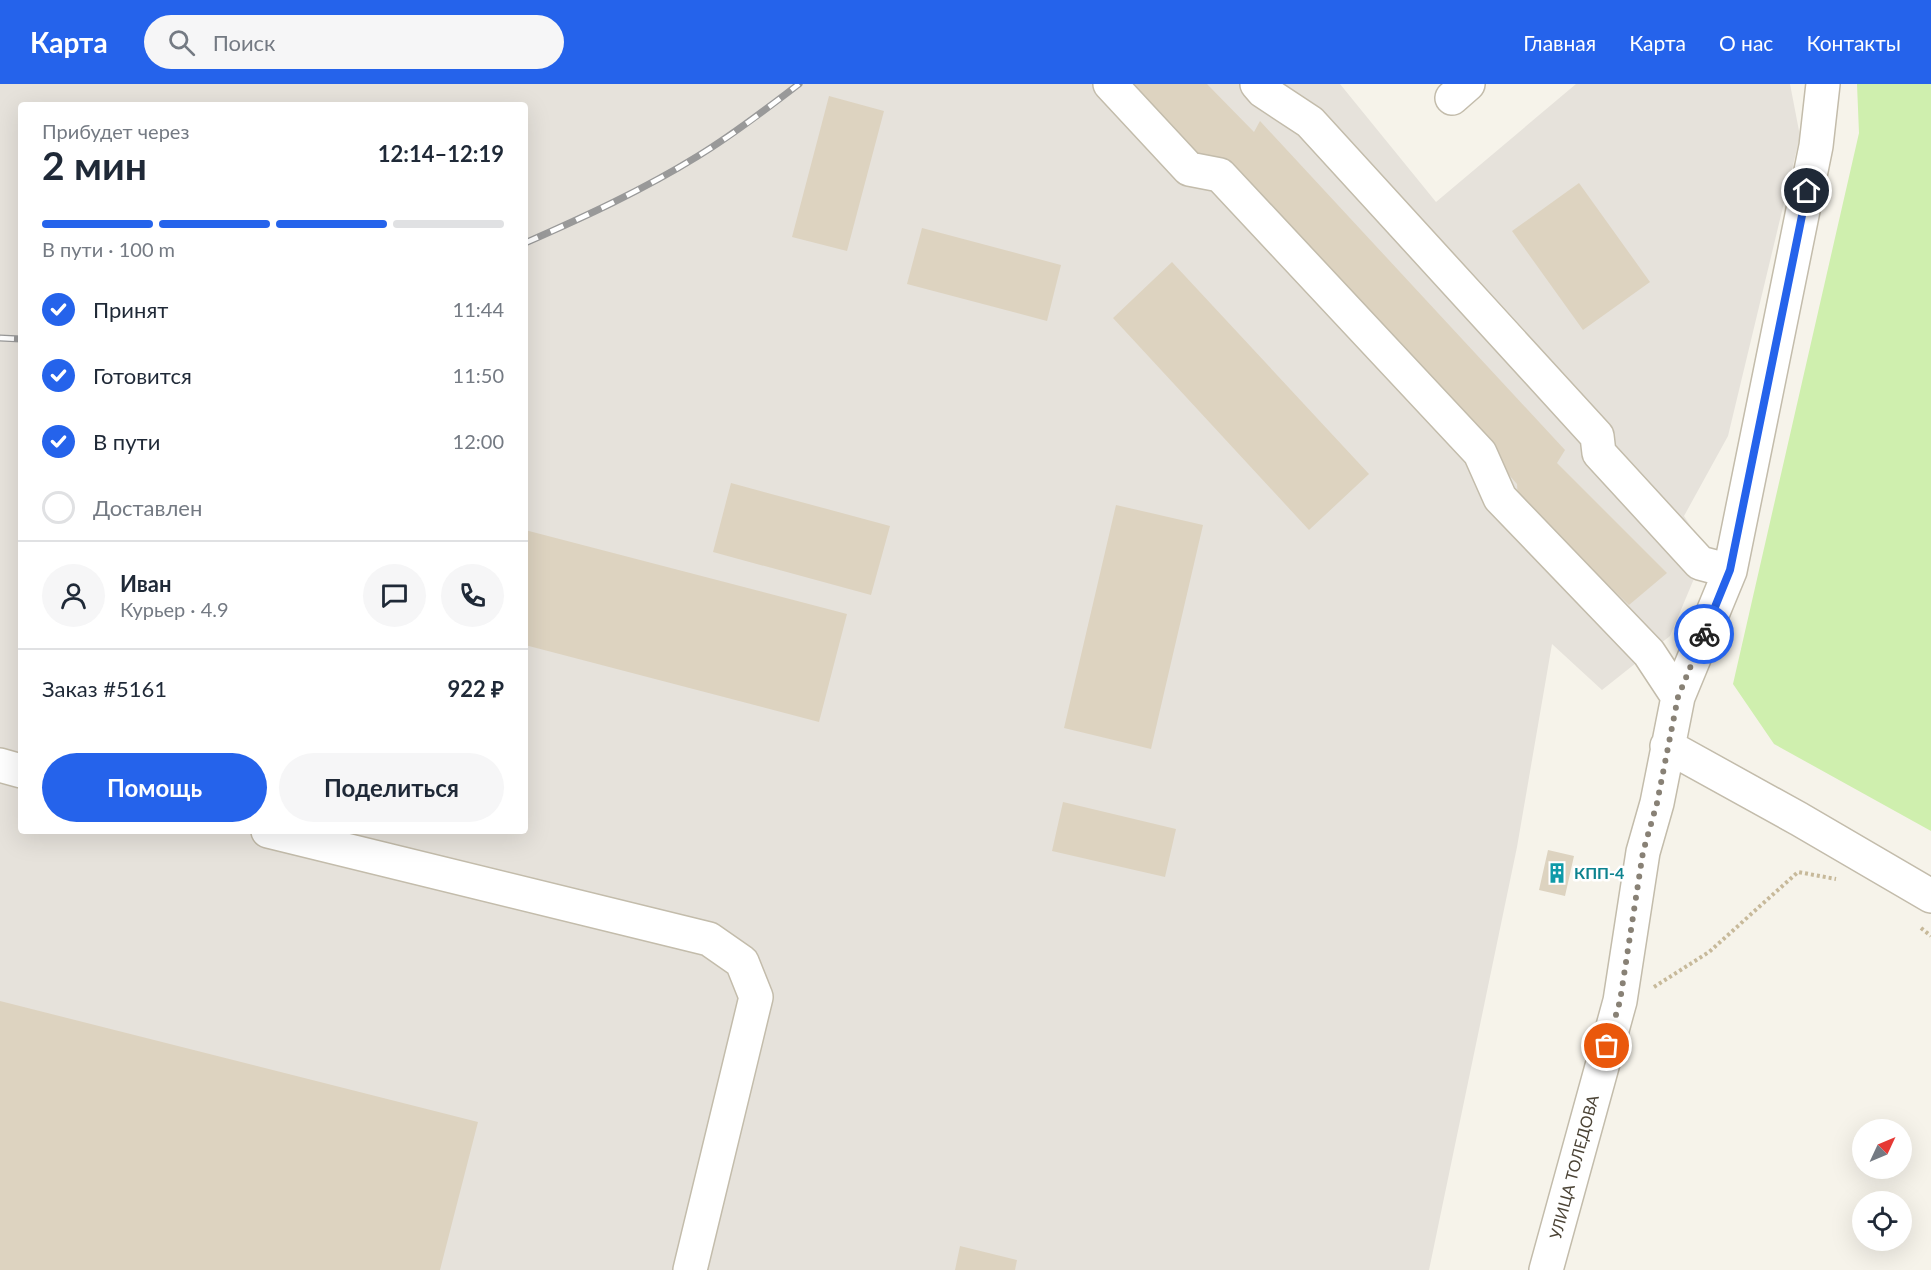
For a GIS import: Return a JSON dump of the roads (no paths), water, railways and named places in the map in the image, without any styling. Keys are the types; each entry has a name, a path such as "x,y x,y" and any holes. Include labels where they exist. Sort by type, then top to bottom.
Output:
{"street":[{"path":"1110,84 1189,169 1220,175 1480,453 1500,498 1649,653 1678,697"},
{"path":"1257,84 1263,91 1310,122 1597,436 1599,453 1700,563 1730,570"},
{"name":"УЛИЦА ТОЛЕДОВА","path":"1546,1270 1620,1001 1643,852 1657,803 1678,697 1730,570 1816,146 1823,84"},
{"path":"1667,746 1799,819 1922,908"},
{"path":"0,765 18,770"},
{"path":"279,834 709,939 742,962 756,997 690,1270"}],"railway":[{"path":"528,242 613,202 677,168 737,131 799,84"},
{"path":"0,338 18,339"}],"place":[{"name":"КПП-4","path":"1557,873"}]}
